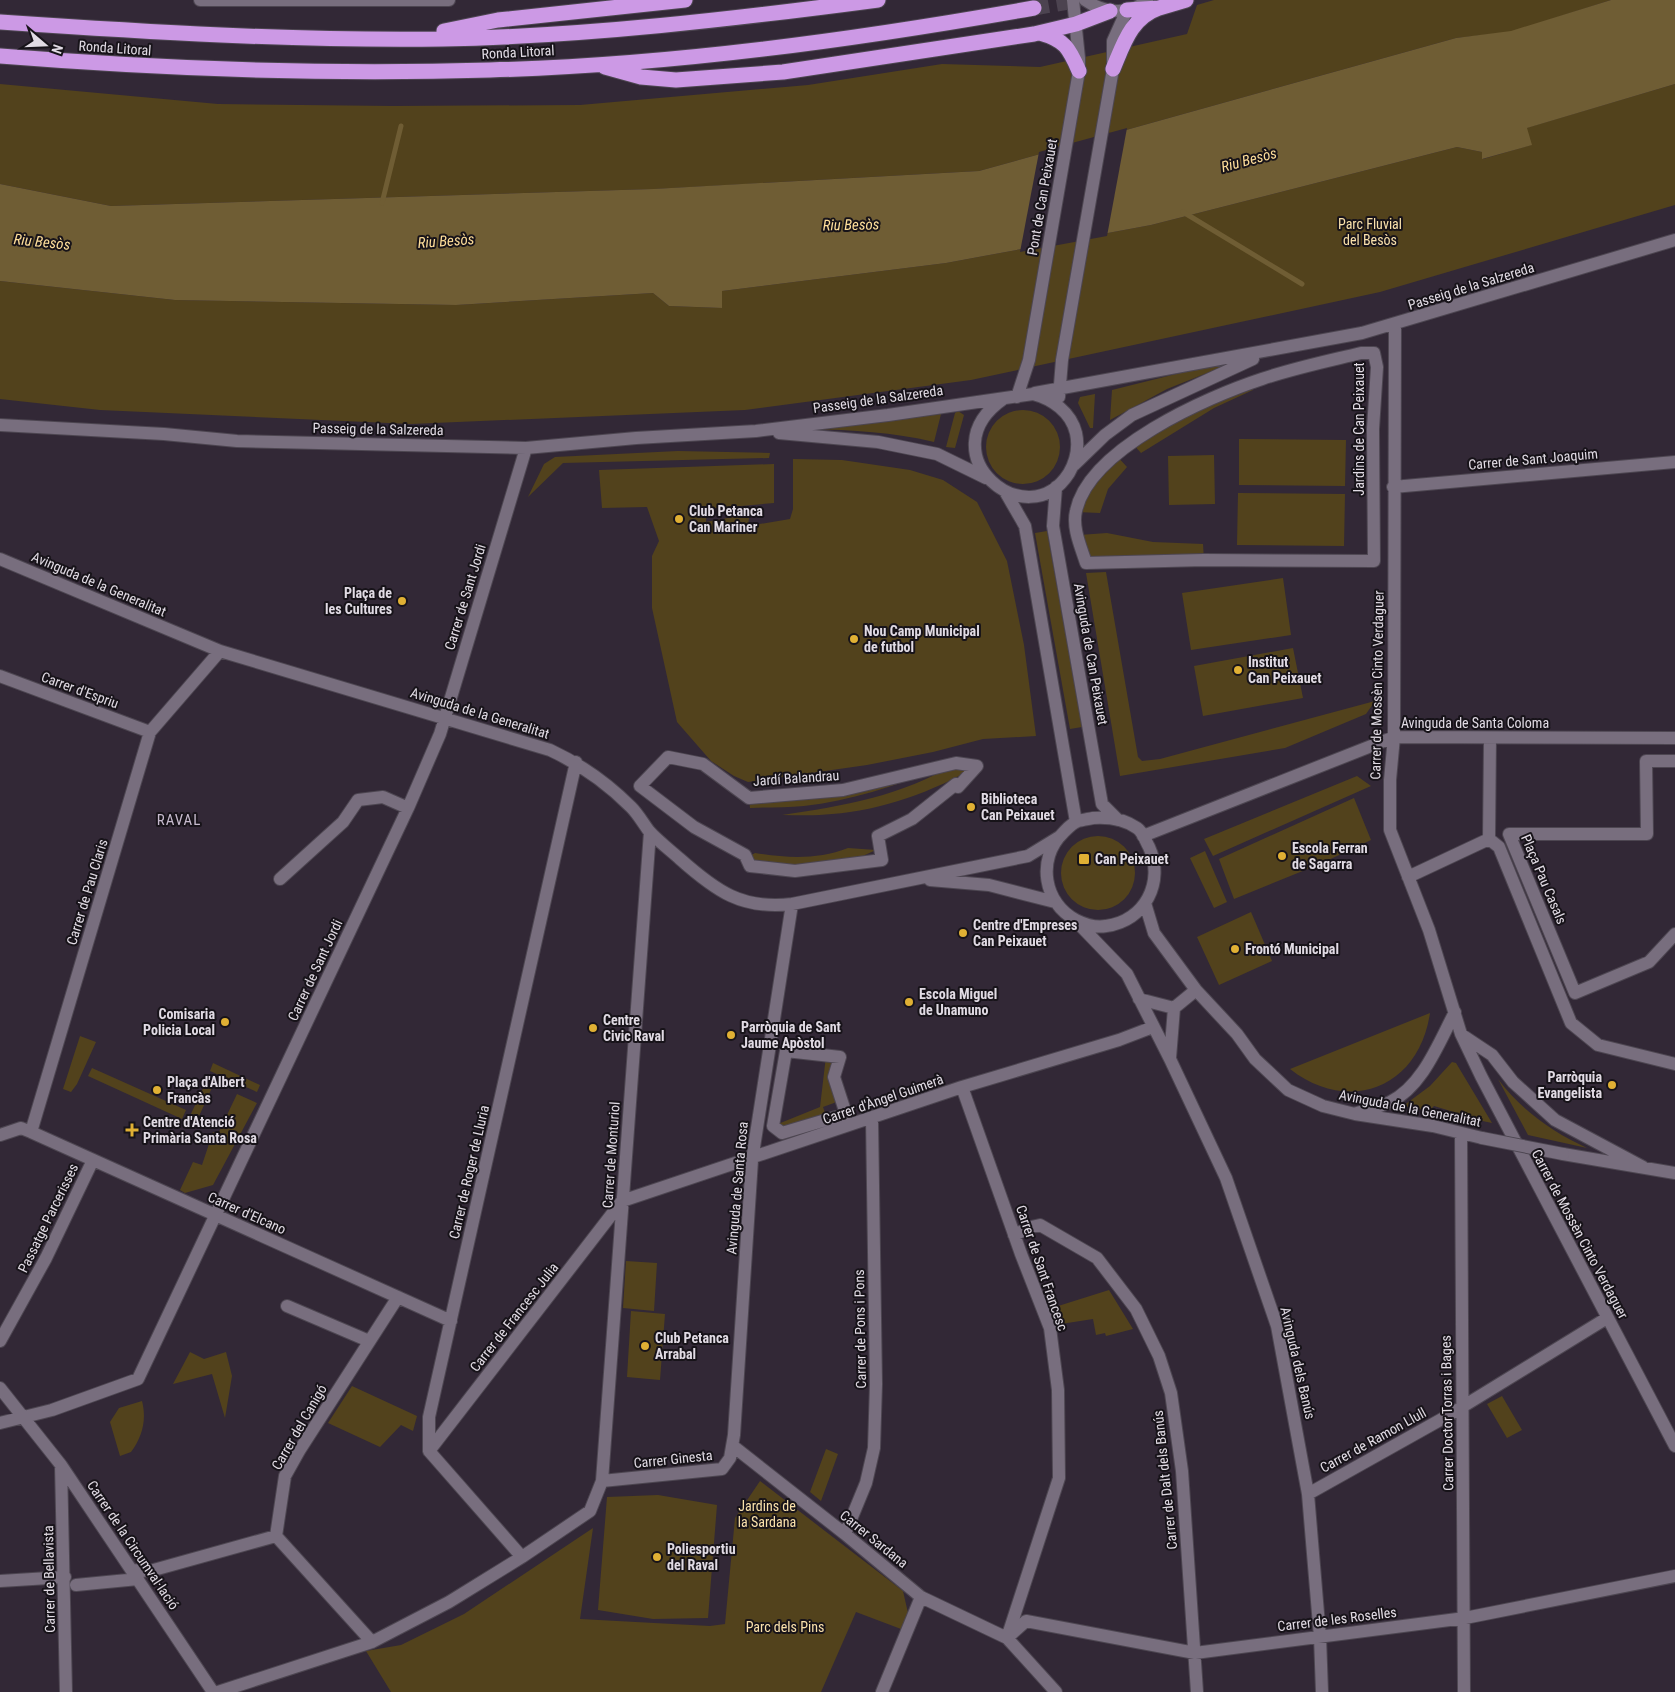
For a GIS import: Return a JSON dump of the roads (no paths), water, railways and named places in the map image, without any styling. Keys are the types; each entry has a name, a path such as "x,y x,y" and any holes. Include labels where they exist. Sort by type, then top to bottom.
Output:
{"highway":[{"path":"408,38 498,20 685,0"},
{"name":"Ronda Litoral","path":"0,22 169,34 442,39 573,32 680,23 878,0"},
{"path":"1127,10 1153,4 1186,0"},
{"path":"1113,69 1125,26 1147,12 1153,4"},
{"name":"Ronda Litoral","path":"0,56 135,67 307,71 490,70 596,64 798,45 904,30 1034,8"},
{"path":"596,64 641,77 676,80 728,77 792,70 1040,33 1076,30 1110,11"},
{"path":"1040,33 1060,40 1069,50 1078,71"}],"street":[{"path":"200,0 449,0"},
{"name":"Pont de Can Peixauet","path":"1017,397 1029,364 1078,71 1073,0"},
{"path":"1085,0 1094,6 1110,11 1127,10 1125,26"},
{"path":"1058,404 1062,360 1113,69"},
{"name":"Passeig de la Salzereda","path":"1033,394 1273,350 1395,325 1675,240"},
{"name":"Carrer de Mossèn Cinto Verdaguer","path":"1395,325 1393,487 1394,737 1390,780 1390,830 1428,930 1461,1034 1481,1076 1675,1446"},
{"name":"Passeig de la Salzereda","path":"1072,467 1105,435 1132,415 1273,350"},
{"name":"Jardins de Can Peixauet","path":"1361,353 1374,353 1377,367 1374,429 1374,560 1204,560 1086,563 1076,529 1076,512 1092,479 1115,454 1172,418 1210,398 1262,379 1361,353"},
{"path":"1006,493 1023,496 1040,494 1056,487 1072,467 1077,454 1074,426 1058,404 1046,397 1033,394 1003,399 986,414 976,434 977,458 986,478 1006,493 1024,526 1076,822"},
{"name":"Passeig de la Salzereda","path":"0,426 164,434 237,441 526,448 636,438 756,431 1003,399"},
{"name":"Passeig de la Salzereda","path":"756,431 878,442 937,454 986,478"},
{"name":"Carrer de Sant Jordi","path":"0,1422 25,1418 138,1378 217,1216 408,808 440,734 526,448"},
{"name":"Carrer de Sant Joaquim","path":"1393,487 1675,462"},
{"name":"Avinguda de Can Peixauet","path":"1056,487 1053,526 1102,804 1118,820"},
{"name":"Avinguda de la Generalitat","path":"0,560 220,651 550,750 576,762 632,808 650,832 711,886 728,896 755,904 771,906 792,904 920,880 1028,856 1059,837"},
{"name":"Carrer de Pau Claris","path":"31,1132 150,732 220,651"},
{"name":"Carrer d'Espriu","path":"0,676 150,732"},
{"name":"Avinguda de Santa Coloma","path":"1143,836 1394,737 1675,738"},
{"path":"1490,738 1490,838 1499,847 1571,1023 1598,1045 1675,1064"},
{"name":"Jardí Balandrau","path":"668,757 703,764 749,798 843,790 956,763 977,766 958,787 956,784 912,819 878,836 882,860 795,871 750,866 745,854 694,827 640,786 668,757"},
{"name":"Plaça Pau Casals","path":"1675,761 1646,761 1646,834 1509,834 1575,992 1649,962 1675,934"},
{"name":"Carrer de Roger de Lluria","path":"429,1451 430,1412 576,762"},
{"path":"280,879 299,858 338,824 358,800 384,797 408,808"},
{"path":"1106,818 1118,820 1138,829 1143,836 1153,856 1155,872 1153,889 1146,904 1134,916 1120,923 1104,927 1088,925 1063,912 1055,902 1048,886 1046,869 1050,852 1059,837 1076,822 1106,818"},
{"name":"Carrer de Monturiol","path":"218,1692 372,1642 449,1602 522,1557 590,1511 602,1481 650,832"},
{"path":"1408,876 1490,838"},
{"name":"Avinguda de la Generalitat","path":"920,880 989,885 1055,902"},
{"name":"Avinguda de Santa Rosa","path":"733,1446 752,1160 792,904"},
{"name":"Avinguda de la Generalitat","path":"1146,904 1154,933 1196,990 1237,1034 1255,1059 1288,1090 1323,1106 1355,1114 1433,1126 1563,1154 1675,1173"},
{"name":"Avinguda dels Banús","path":"1074,919 1127,974 1170,1059 1226,1178 1277,1326 1308,1494 1320,1637 1322,1692"},
{"path":"1139,999 1174,1008 1196,990"},
{"name":"Avinguda dels Banús","path":"1170,1059 1174,1008"},
{"path":"1355,1114 1391,1102 1407,1090 1417,1079 1455,1012"},
{"name":"Carrer d'Àngel Guimerà","path":"622,1201 752,1160 962,1087 1119,1040 1153,1027"},
{"path":"1461,1034 1492,1054 1513,1082 1555,1120 1643,1168"},
{"path":"786,1050 840,1057 834,1077 846,1114 782,1133 773,1126 786,1050"},
{"name":"Carrer de Sant Francesc","path":"962,1087 1014,1236 1050,1328 1058,1390 1059,1478 1007,1638"},
{"name":"Carrer de Pons i Pons","path":"845,1534 866,1483 874,1448 876,1384 872,1119"},
{"path":"0,1135 21,1128 31,1132"},
{"name":"Carrer d'Elcano","path":"31,1132 451,1321"},
{"name":"Carrer Doctor Torras i Bages","path":"1461,1133 1464,1692"},
{"name":"Passatge Parcerisses","path":"0,1342 46,1258 93,1160"},
{"name":"Carrer de Francesc Julia","path":"429,1451 622,1201"},
{"name":"Carrer de Dalt dels Banús","path":"1014,1236 1031,1227 1040,1225 1097,1258 1136,1309 1159,1356 1171,1393 1182,1471 1197,1692"},
{"name":"Carrer del Canigó","path":"276,1536 286,1476 398,1297"},
{"path":"287,1306 369,1341"},
{"name":"Carrer de Ramon Llull","path":"1308,1494 1462,1407 1607,1318"},
{"name":"Carrer de la Circumval·lació","path":"0,1388 61,1465 212,1692"},
{"name":"Carrer Sardana","path":"733,1446 845,1534 921,1597 1007,1638"},
{"name":"Carrer Ginesta","path":"602,1481 722,1469 730,1458 733,1446"},
{"path":"429,1451 522,1557"},
{"name":"Carrer de Bellavista","path":"61,1465 66,1692"},
{"path":"76,1585 150,1571 276,1536 372,1642"},
{"name":"Carrer de les Roselles","path":"1007,1638 1026,1621 1195,1653 1465,1618 1675,1576"},
{"path":"0,1581 64,1577"},
{"path":"882,1692 921,1597"},
{"path":"1007,1638 1056,1692"}],"water":[{"name":"Riu Besòs","path":"1611,0 1675,0 1675,84 1527,128 1532,145 1482,159 1482,152 1457,147 1151,225 946,263 722,291 722,308 669,306 653,293 456,305 175,300 0,281 0,184 111,206 653,189 979,171 1456,38 1511,31"}],"waterway":[{"path":"382,203 401,126"},
{"path":"1183,212 1302,284"}],"tunnel":[{"path":"1034,8 1080,0"}],"place":[{"name":"Club Petanca Can Mariner","path":"679,519"},
{"name":"Plaça de les Cultures","path":"402,601"},
{"name":"Nou Camp Municipal de futbol","path":"854,639"},
{"name":"Institut Can Peixauet","path":"1238,670"},
{"name":"Biblioteca Can Peixauet","path":"971,807"},
{"name":"Escola Ferran de Sagarra","path":"1282,856"},
{"name":"Can Peixauet","path":"1084,859"},
{"name":"Centre d'Empreses Can Peixauet","path":"963,933"},
{"name":"Frontó Municipal","path":"1235,949"},
{"name":"Escola Miguel de Unamuno","path":"909,1002"},
{"name":"Comisaria Policia Local","path":"225,1022"},
{"name":"Centre Civic Raval","path":"593,1028"},
{"name":"Parròquia de Sant Jaume Apòstol","path":"731,1035"},
{"name":"Parròquia Evangelista","path":"1612,1085"},
{"name":"Plaça d'Albert Francàs","path":"157,1090"},
{"name":"Centre d'Atenció Primària Santa Rosa","path":"132,1130"},
{"name":"Club Petanca Arrabal","path":"645,1346"},
{"name":"Poliesportiu del Raval","path":"657,1557"}],"district":[{"name":"RAVAL","path":"179,820"}],"park label":[{"name":"Parc Fluvial del Besòs","path":"1370,232"},
{"name":"Jardins de la Sardana","path":"767,1514"},
{"name":"Parc dels Pins","path":"785,1627"}]}
